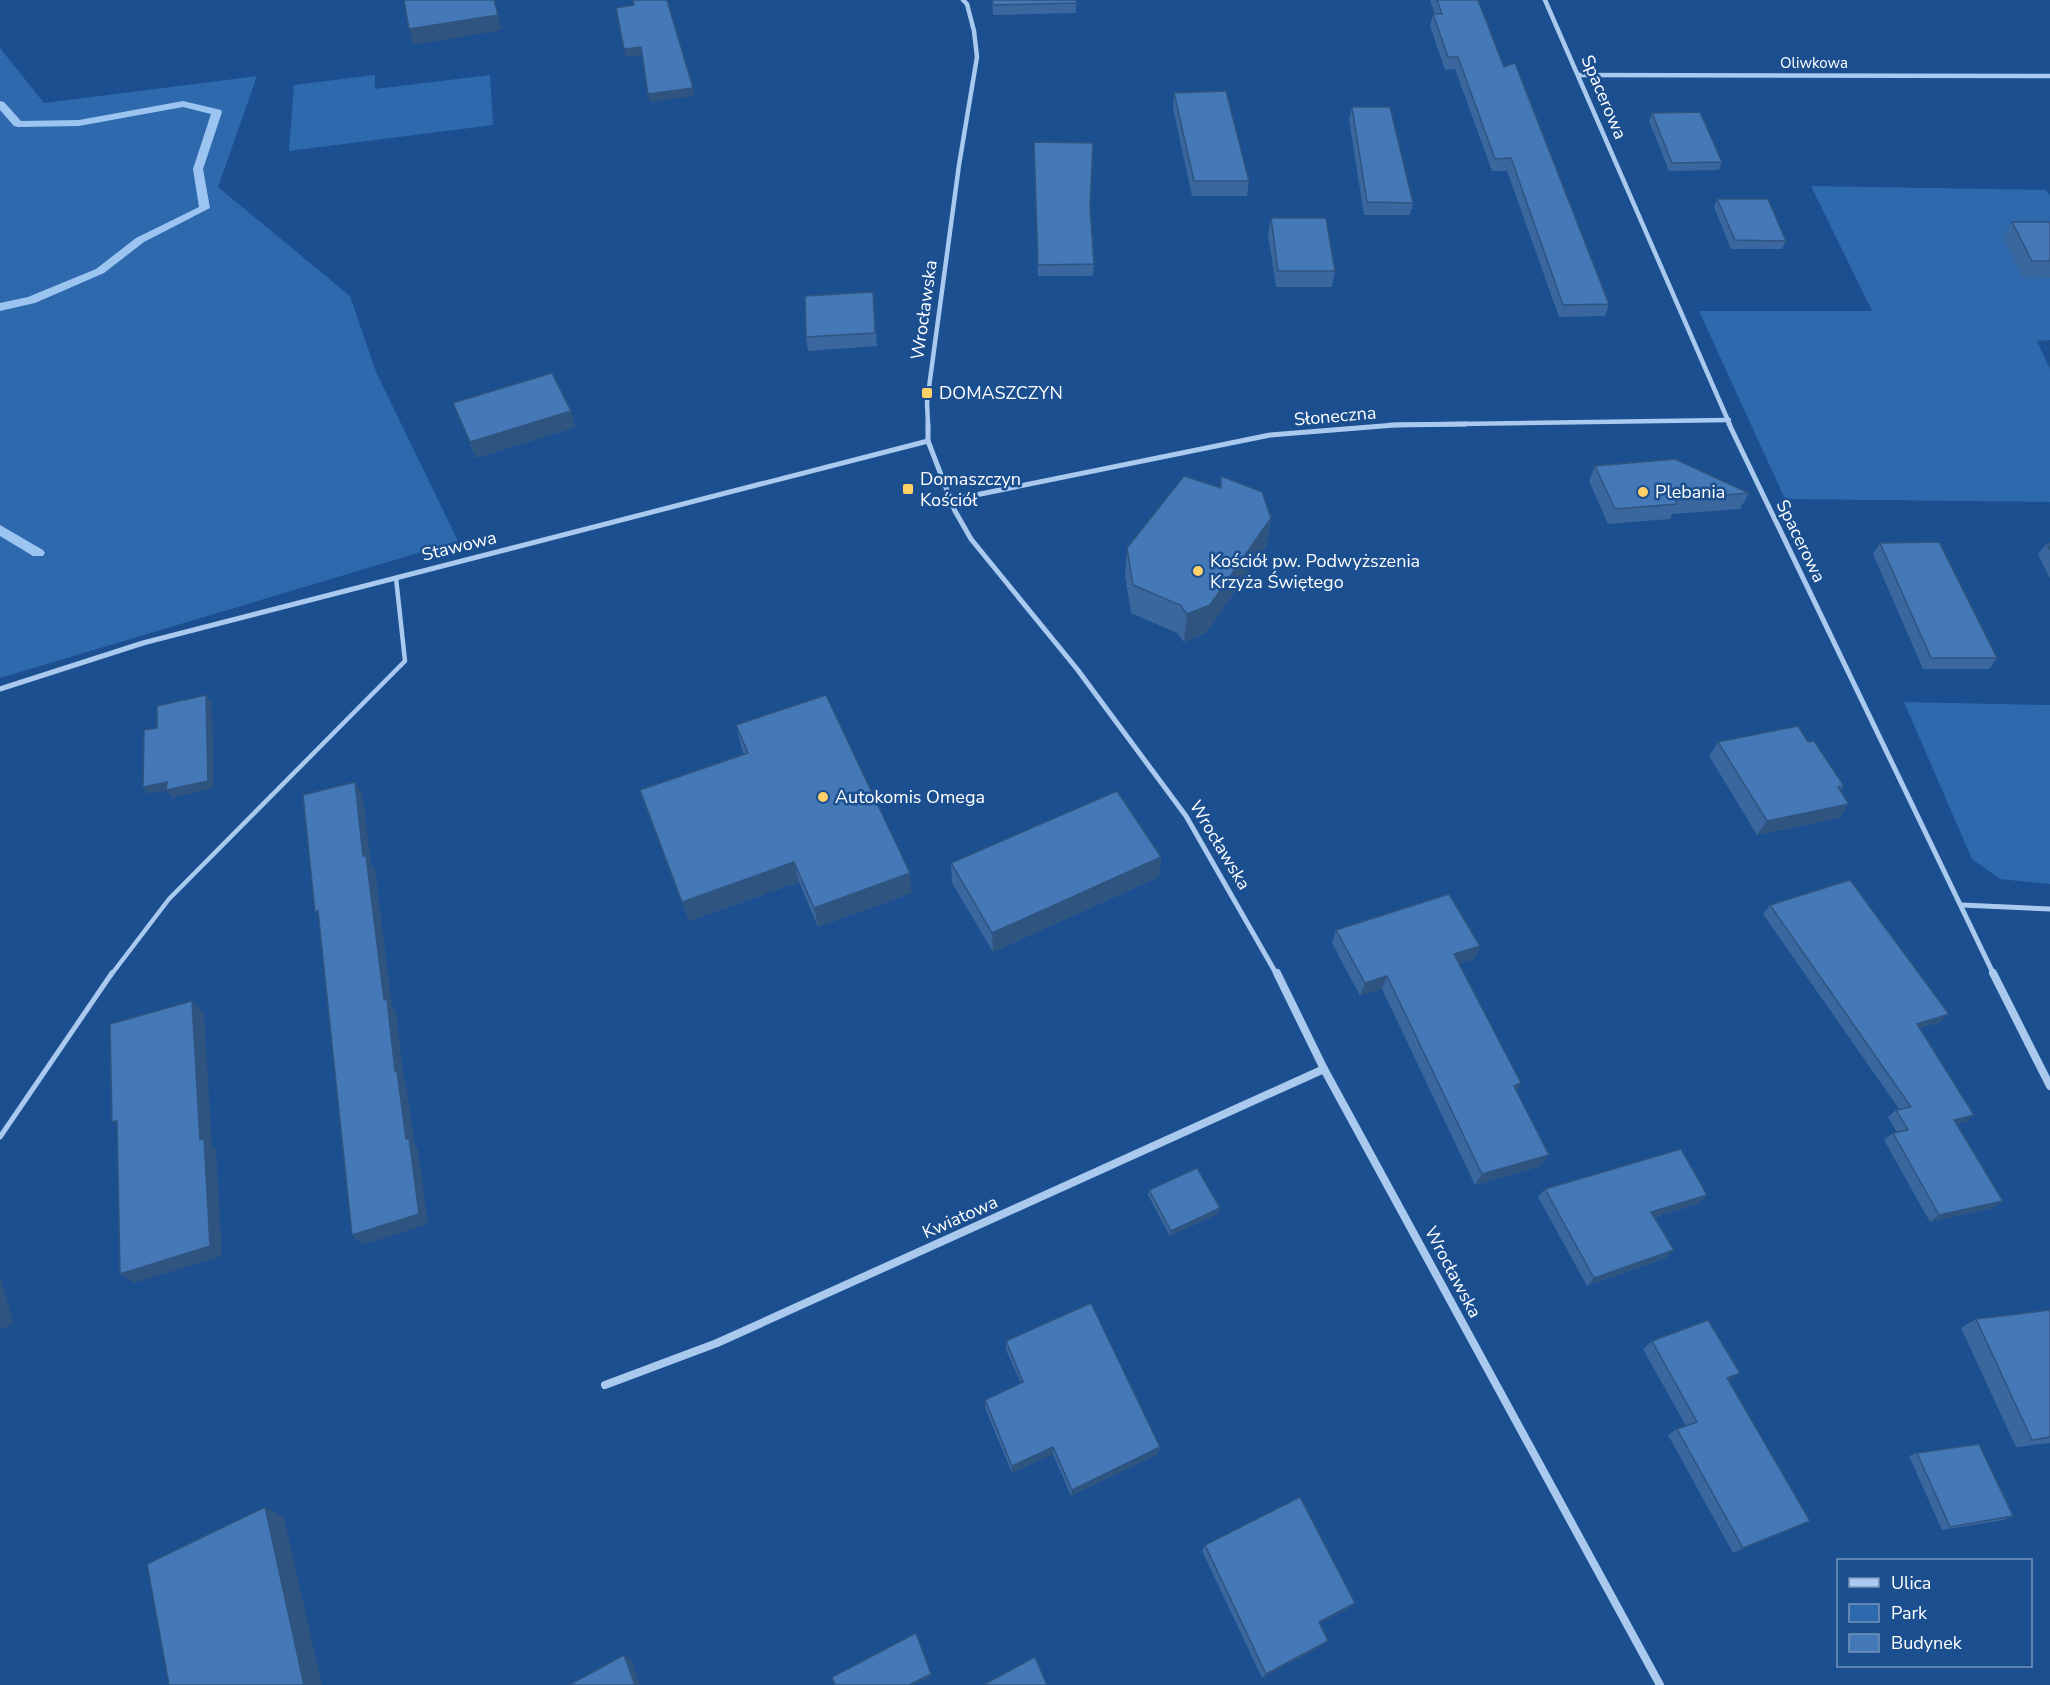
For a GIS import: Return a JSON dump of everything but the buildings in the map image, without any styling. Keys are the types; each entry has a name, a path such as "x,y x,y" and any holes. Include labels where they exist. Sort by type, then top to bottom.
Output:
{"street":[{"name":"Wrocławska","path":"963,0 967,4 974,31 977,57 959,165 927,393 928,441 951,500 971,539 1077,669 1186,816 1266,952 1324,1069 1660,1685"},
{"name":"Spacerowa","path":"1545,0 1743,456 2022,1033 2050,1086"},
{"name":"Oliwkowa","path":"1578,75 2050,76"},
{"name":"Słoneczna","path":"951,500 1270,435 1395,424 1729,420"},
{"name":"Stawowa","path":"0,689 143,644 928,441"},
{"path":"1962,905 2050,909"},
{"name":"Kwiatowa","path":"605,1385 717,1343 1324,1069"}],"lane":[{"path":"0,1137 130,947 169,899 405,661 396,578"}],"green space":[{"path":"0,48 44,103 257,76 218,187 350,296 376,372 458,541 0,678"},
{"path":"375,75 375,89 490,75 493,125 289,151 294,85"},
{"path":"1811,186 2046,190 2050,195 2050,340 2037,341 2050,369 2050,502 1785,499 1699,311 1872,311"},
{"path":"1904,702 2050,705 2050,884 2000,879 1972,859"}],"waterway":[{"path":"0,104 18,124 79,123 183,104 217,112 198,169 205,208 140,240 100,271 31,300 0,307"},
{"path":"0,530 38,553"}],"place":[{"name":"DOMASZCZYN","path":"927,393"},
{"name":"Domaszczyn Kościół","path":"908,489"},
{"name":"Plebania","path":"1643,492"},
{"name":"Kościół pw. Podwyższenia Krzyża Świętego","path":"1198,571"},
{"name":"Autokomis Omega","path":"823,797"}]}
